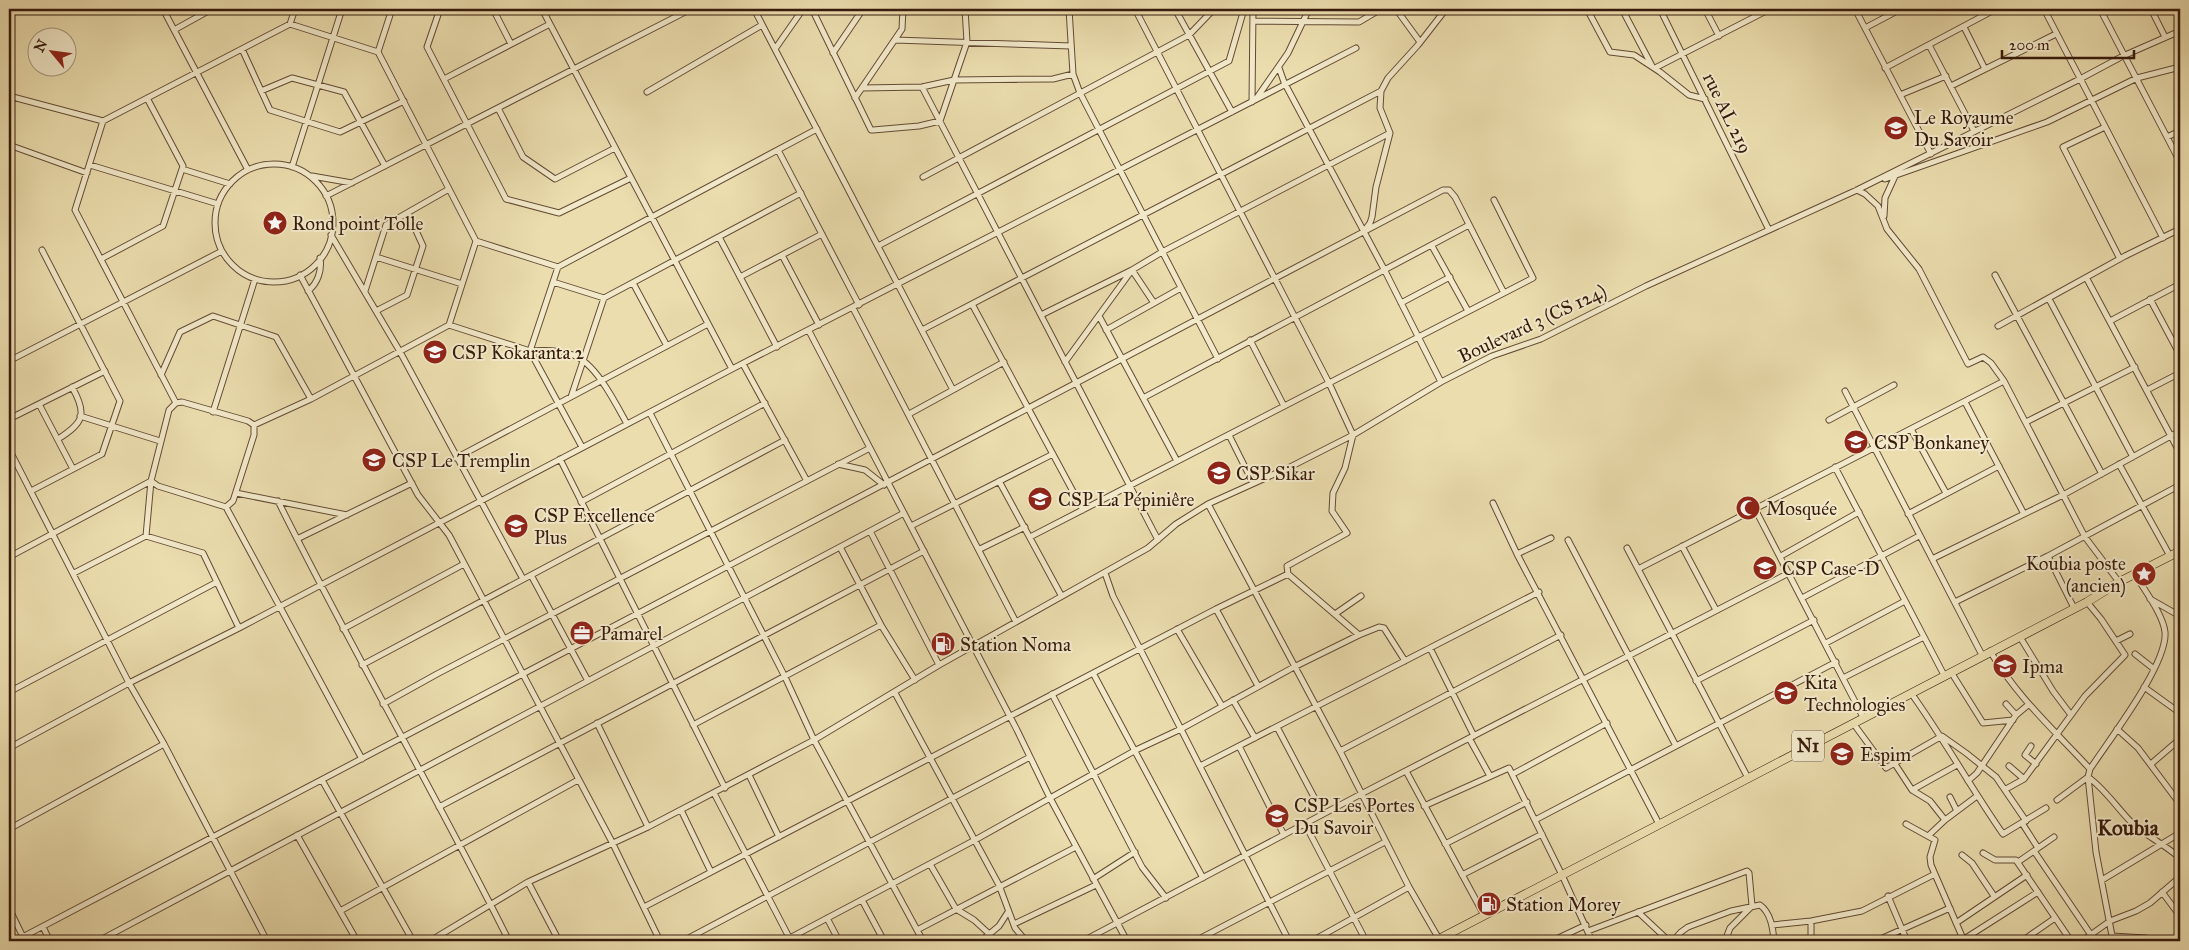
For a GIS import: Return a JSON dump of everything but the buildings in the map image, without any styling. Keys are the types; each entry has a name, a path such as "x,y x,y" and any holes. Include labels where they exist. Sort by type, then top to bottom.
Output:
{"main road":[{"name":"N1","path":"1437,940 1451,938 1484,915 2087,602 2119,582 2180,551"}],"street":[{"path":"162,9 248,170"},
{"path":"174,30 212,9"},
{"path":"9,111 9,94 103,121 290,24 295,9"},
{"path":"292,167 342,9"},
{"path":"378,52 392,9"},
{"path":"440,9 428,47 506,198 559,213 631,178"},
{"path":"493,9 511,44"},
{"path":"542,9 732,369"},
{"path":"326,196 691,9"},
{"path":"754,9 953,390"},
{"path":"775,49 804,9"},
{"path":"812,9 871,130 900,128 940,121"},
{"path":"833,53 863,9"},
{"path":"856,98 902,29 903,9"},
{"path":"940,121 967,42 965,9"},
{"path":"1070,9 1073,74 1080,93 1218,359"},
{"path":"1135,9 1329,383 1353,435 1345,468 1333,493 1332,511 1347,533 1287,566 1288,574 1359,635"},
{"path":"1175,9 1232,112"},
{"path":"878,246 1229,61 1244,9"},
{"path":"1253,9 1254,101"},
{"path":"1254,101 1279,68 1309,9"},
{"path":"1252,20 1359,22 1381,9"},
{"path":"1396,9 1420,42"},
{"path":"1364,232 1372,216 1376,187 1390,133 1380,108 1381,91 1388,78 1446,9"},
{"path":"1586,9 1610,52 1630,54 1654,67 1689,95 1705,99"},
{"path":"1622,9 1654,67"},
{"name":"rue AL 219","path":"1660,9 1769,230"},
{"path":"1705,9 1719,36"},
{"path":"1654,67 1770,9"},
{"path":"1855,9 1931,154"},
{"path":"1864,28 1901,9"},
{"path":"1885,68 1964,27 1985,11 1996,9"},
{"path":"2044,9 2163,238"},
{"path":"2100,9 2180,162"},
{"path":"2151,9 2165,38"},
{"path":"923,177 1189,35 1212,10"},
{"path":"290,24 378,52 476,241 558,268"},
{"path":"444,79 550,24"},
{"path":"646,92 762,25"},
{"path":"1964,27 1985,69"},
{"name":"Boulevard 3 (CS 124)","path":"430,941 528,882 648,827 814,740 895,693 938,665 1148,548 1176,524 1208,504 1290,467 1353,435 1441,382 1501,352 1541,339 1646,286 1857,190 2123,56 2180,31"},
{"path":"1951,86 2056,34"},
{"path":"894,40 1071,46"},
{"path":"1929,45 1974,131"},
{"path":"9,748 128,683 239,628 732,369 1356,48"},
{"path":"242,49 270,110 340,132 404,102"},
{"path":"1864,186 2048,122 2137,78 2180,67"},
{"path":"1279,68 1285,85 1385,271 1441,382"},
{"path":"862,88 922,86 954,80 1053,78 1073,74"},
{"path":"1900,95 1946,76"},
{"path":"262,91 292,78 344,92 385,166"},
{"path":"922,86 1158,540"},
{"path":"922,330 1381,91"},
{"path":"101,259 163,226 183,166 147,98"},
{"path":"498,108 524,157 555,179 615,148"},
{"path":"103,121 76,210 176,402 248,421 254,425"},
{"path":"2105,127 2063,146 2120,259"},
{"path":"582,448 530,351 558,268 817,129"},
{"path":"2167,137 2180,130"},
{"path":"1041,315 1132,270 1162,252 1390,133"},
{"path":"9,145 87,173"},
{"path":"778,150 822,234 909,414 1016,622"},
{"path":"309,175 326,196 331,209 331,235 320,258 300,275 274,282 255,279 239,270 222,251 215,227 218,204 230,184 248,170 266,165 292,167 309,175 352,183"},
{"path":"90,166 218,204"},
{"path":"182,169 230,184"},
{"path":"1884,219 1885,198 1898,170"},
{"path":"365,291 386,225 449,189"},
{"path":"15,941 933,460 1443,190 1449,190 1452,193 1504,293"},
{"path":"1857,190 1872,199 1878,206 1887,229 1919,269 1968,364 1983,357 1991,363 2004,381 2085,537 2119,582"},
{"path":"571,397 604,298 801,194"},
{"path":"1030,537 1533,278 1494,200"},
{"path":"376,311 407,295 423,246 408,213"},
{"path":"1143,398 1218,359 1294,316 1385,271 1469,225"},
{"path":"1998,326 2087,279 2120,259 2180,229"},
{"path":"740,277 822,234"},
{"path":"331,235 399,350 523,580"},
{"path":"719,237 777,347"},
{"path":"449,325 476,241"},
{"path":"1432,246 1468,311"},
{"path":"31,491 102,454 120,402 42,250"},
{"path":"9,362 222,251"},
{"path":"782,255 819,325"},
{"path":"376,257 462,284"},
{"path":"308,291 314,287 318,278 321,265 320,258"},
{"path":"1132,270 1154,303"},
{"path":"1065,362 1132,270"},
{"path":"300,275 353,377 418,495 449,535 612,842 660,941"},
{"path":"1995,275 2102,474"},
{"path":"1401,303 1450,277"},
{"path":"213,412 242,326 255,279"},
{"path":"2087,279 2180,453"},
{"path":"553,282 604,298"},
{"path":"633,282 667,346"},
{"path":"2110,321 2180,284"},
{"path":"1106,330 1181,288"},
{"path":"2049,299 2133,457"},
{"path":"2150,299 2180,355"},
{"path":"972,304 1083,510"},
{"path":"162,375 180,332 212,316 276,337 311,398"},
{"path":"1099,316 1177,461"},
{"path":"456,458 708,324"},
{"path":"254,425 353,377 399,350 449,325 530,351 546,350 574,355 602,380 627,424"},
{"path":"809,331 870,448 886,484 911,526 1010,716 1050,798 1127,941"},
{"path":"1250,340 1284,406"},
{"path":"909,414 1004,362"},
{"path":"744,364 807,481"},
{"path":"2026,422 2135,367"},
{"path":"9,419 104,370"},
{"path":"2147,390 2180,373"},
{"path":"1638,569 2004,381"},
{"path":"1829,420 1894,385"},
{"path":"58,439 76,427 80,416 81,403 72,387"},
{"path":"1845,390 1982,655"},
{"path":"146,536 151,481 169,410 176,402"},
{"path":"1965,402 2024,514"},
{"path":"582,502 764,403"},
{"path":"39,404 73,469"},
{"path":"650,413 764,635 814,740 923,941"},
{"path":"80,416 160,441"},
{"path":"226,507 233,501 236,493 254,435 254,425"},
{"path":"1911,429 1946,494"},
{"path":"1932,559 2063,495 2180,431"},
{"path":"1229,435 1253,483"},
{"path":"362,665 785,440"},
{"path":"383,704 870,448"},
{"path":"9,449 74,573 128,683 164,744 267,941"},
{"path":"911,526 1053,454"},
{"path":"560,459 725,788"},
{"path":"838,464 864,470 886,484"},
{"path":"2120,464 2170,556"},
{"path":"1908,514 1999,466"},
{"path":"1834,467 1924,637 1948,674 1984,723 2015,718"},
{"path":"151,481 158,486 226,507 362,759"},
{"path":"9,556 151,481"},
{"path":"999,481 1061,595"},
{"path":"297,540 412,483"},
{"path":"1955,602 2085,537 2180,485"},
{"path":"236,493 347,515"},
{"path":"278,501 320,585 460,844 509,941"},
{"path":"1494,503 1517,554 1539,592 1659,824"},
{"path":"1208,504 1256,590 1437,940"},
{"path":"1755,509 1864,717"},
{"path":"1780,556 1859,512"},
{"path":"104,938 904,513"},
{"path":"980,549 1025,527"},
{"path":"870,531 938,665"},
{"path":"74,573 146,536 203,553 239,628"},
{"path":"1802,598 1920,536"},
{"path":"1517,554 1551,538"},
{"path":"1568,540 1676,746"},
{"path":"1682,546 1716,610"},
{"path":"840,547 881,626 915,680"},
{"path":"1626,548 1748,778"},
{"path":"440,807 924,551"},
{"path":"2048,556 2074,608"},
{"path":"343,628 464,564"},
{"path":"1105,573 1113,596 1289,941"},
{"path":"1083,941 1361,794 1789,573"},
{"path":"644,907 1140,648 1288,574"},
{"path":"2134,574 2165,630 2163,646 2154,669 2144,687 2090,769 2088,777 2093,831 2112,939 2146,938 2150,941"},
{"path":"531,575 588,681"},
{"path":"9,692 217,582"},
{"path":"1200,766 1539,592"},
{"path":"1336,614 1361,596"},
{"path":"2149,599 2180,616"},
{"path":"1826,643 1905,601"},
{"path":"2006,789 2024,779 2085,696 2125,655 2087,602"},
{"path":"1216,609 1258,686"},
{"path":"1696,681 1814,620"},
{"path":"693,725 881,626"},
{"path":"714,793 788,940 975,840 1136,750 1181,729 1294,666 1359,635 1379,627 1386,630 1405,661"},
{"path":"1177,629 1222,706"},
{"path":"2116,641 2130,634"},
{"path":"1340,751 1561,636"},
{"path":"1843,678 1924,637"},
{"path":"2020,637 2053,691 2071,715"},
{"path":"1430,648 1490,776"},
{"path":"1990,652 2006,677 2028,705 2090,769"},
{"path":"2135,654 2154,669"},
{"path":"1535,820 1836,662"},
{"path":"1093,673 1203,878"},
{"path":"2144,687 2180,713"},
{"path":"895,693 999,885 1014,924 1026,941"},
{"path":"1911,693 1942,736 1977,796 2003,834 2046,808"},
{"path":"1052,694 1145,872 1166,898"},
{"path":"1233,700 1254,738"},
{"path":"2006,704 2015,718"},
{"path":"1968,781 1982,765 2015,718 2028,705"},
{"path":"1853,722 1885,768 1942,736"},
{"path":"598,723 648,827"},
{"path":"1513,774 1607,723"},
{"path":"1276,727 1323,814"},
{"path":"2117,729 2138,748 2180,804"},
{"path":"1942,736 1982,765 2006,789 2024,822 2036,850 2090,935"},
{"path":"2151,764 2180,740"},
{"path":"9,829 164,744"},
{"path":"1239,746 1284,835"},
{"path":"2031,746 2025,755 2036,764"},
{"path":"683,941 1030,756"},
{"path":"1895,764 1912,790 1930,802 1945,820"},
{"path":"1912,790 1958,765"},
{"path":"2009,766 2024,779"},
{"path":"1424,806 1509,768 1586,925 1592,941"},
{"path":"1406,771 1484,915"},
{"path":"749,775 779,837"},
{"path":"2057,800 2088,777"},
{"path":"2088,777 2099,786 2132,822 2164,844 2180,858"},
{"path":"322,780 412,941"},
{"path":"340,911 578,780"},
{"path":"1928,836 1945,820 1977,796"},
{"path":"1950,797 1957,811"},
{"path":"1445,844 1526,802"},
{"path":"681,810 711,872"},
{"path":"2128,828 2132,822"},
{"path":"1305,824 1366,941"},
{"path":"1906,824 1935,840 1930,860 1963,941 2038,892"},
{"path":"2102,880 2180,833"},
{"path":"1462,875 1542,834"},
{"path":"297,835 357,941"},
{"path":"2018,862 2054,837"},
{"path":"1195,941 1385,842"},
{"path":"917,930 999,885 1076,847"},
{"path":"1093,879 1135,852"},
{"path":"1983,853 1995,860 2014,859 2018,862 2071,941"},
{"path":"1962,854 1972,863 1994,896"},
{"path":"930,864 956,909 974,920 997,941"},
{"path":"1588,931 1745,870 1749,873 1752,906"},
{"path":"1772,925 1811,921 1862,911 1888,896 1935,874"},
{"path":"1956,923 2027,875"},
{"path":"2082,941 2110,921 2136,911 2180,877"},
{"path":"528,882 559,941"},
{"path":"1014,924 1096,885"},
{"path":"1312,941 1409,887"},
{"path":"2162,892 2180,916"},
{"path":"1888,896 1908,941"},
{"path":"862,900 884,941"},
{"path":"1673,941 1681,932 1688,928 1731,911 1760,905 1764,907 1772,925 1774,941"},
{"path":"1725,941 1730,928 1752,906"},
{"path":"9,908 23,937"},
{"path":"1876,941 1950,908"},
{"path":"981,941 999,926 1008,912"},
{"path":"1638,912 1669,941"},
{"path":"827,918 839,941"},
{"path":"2022,941 2055,918"},
{"path":"1811,921 1811,941"},
{"path":"1552,941 1586,925"},
{"path":"43,926 50,941"}],"place":[{"name":"Le Royaume Du Savoir","path":"1896,128"},
{"name":"Rond point Tolle","path":"275,223"},
{"name":"CSP Kokaranta 2","path":"435,352"},
{"name":"CSP Bonkaney","path":"1856,442"},
{"name":"CSP Le Tremplin","path":"374,460"},
{"name":"CSP Sikar","path":"1219,473"},
{"name":"CSP La Pépiniêre","path":"1040,499"},
{"name":"Mosquée","path":"1748,508"},
{"name":"CSP Excellence Plus","path":"516,526"},
{"name":"CSP Case-D","path":"1765,568"},
{"name":"Koubia poste (ancien)","path":"2144,574"},
{"name":"Pamarel","path":"582,633"},
{"name":"Station Noma","path":"943,644"},
{"name":"Ipma","path":"2005,666"},
{"name":"Kita Technologies","path":"1786,693"},
{"name":"Espim","path":"1842,754"},
{"name":"CSP Les Portes Du Savoir","path":"1277,816"},
{"name":"Station Morey","path":"1489,904"}],"district":[{"name":"Koubia","path":"2128,828"}]}
